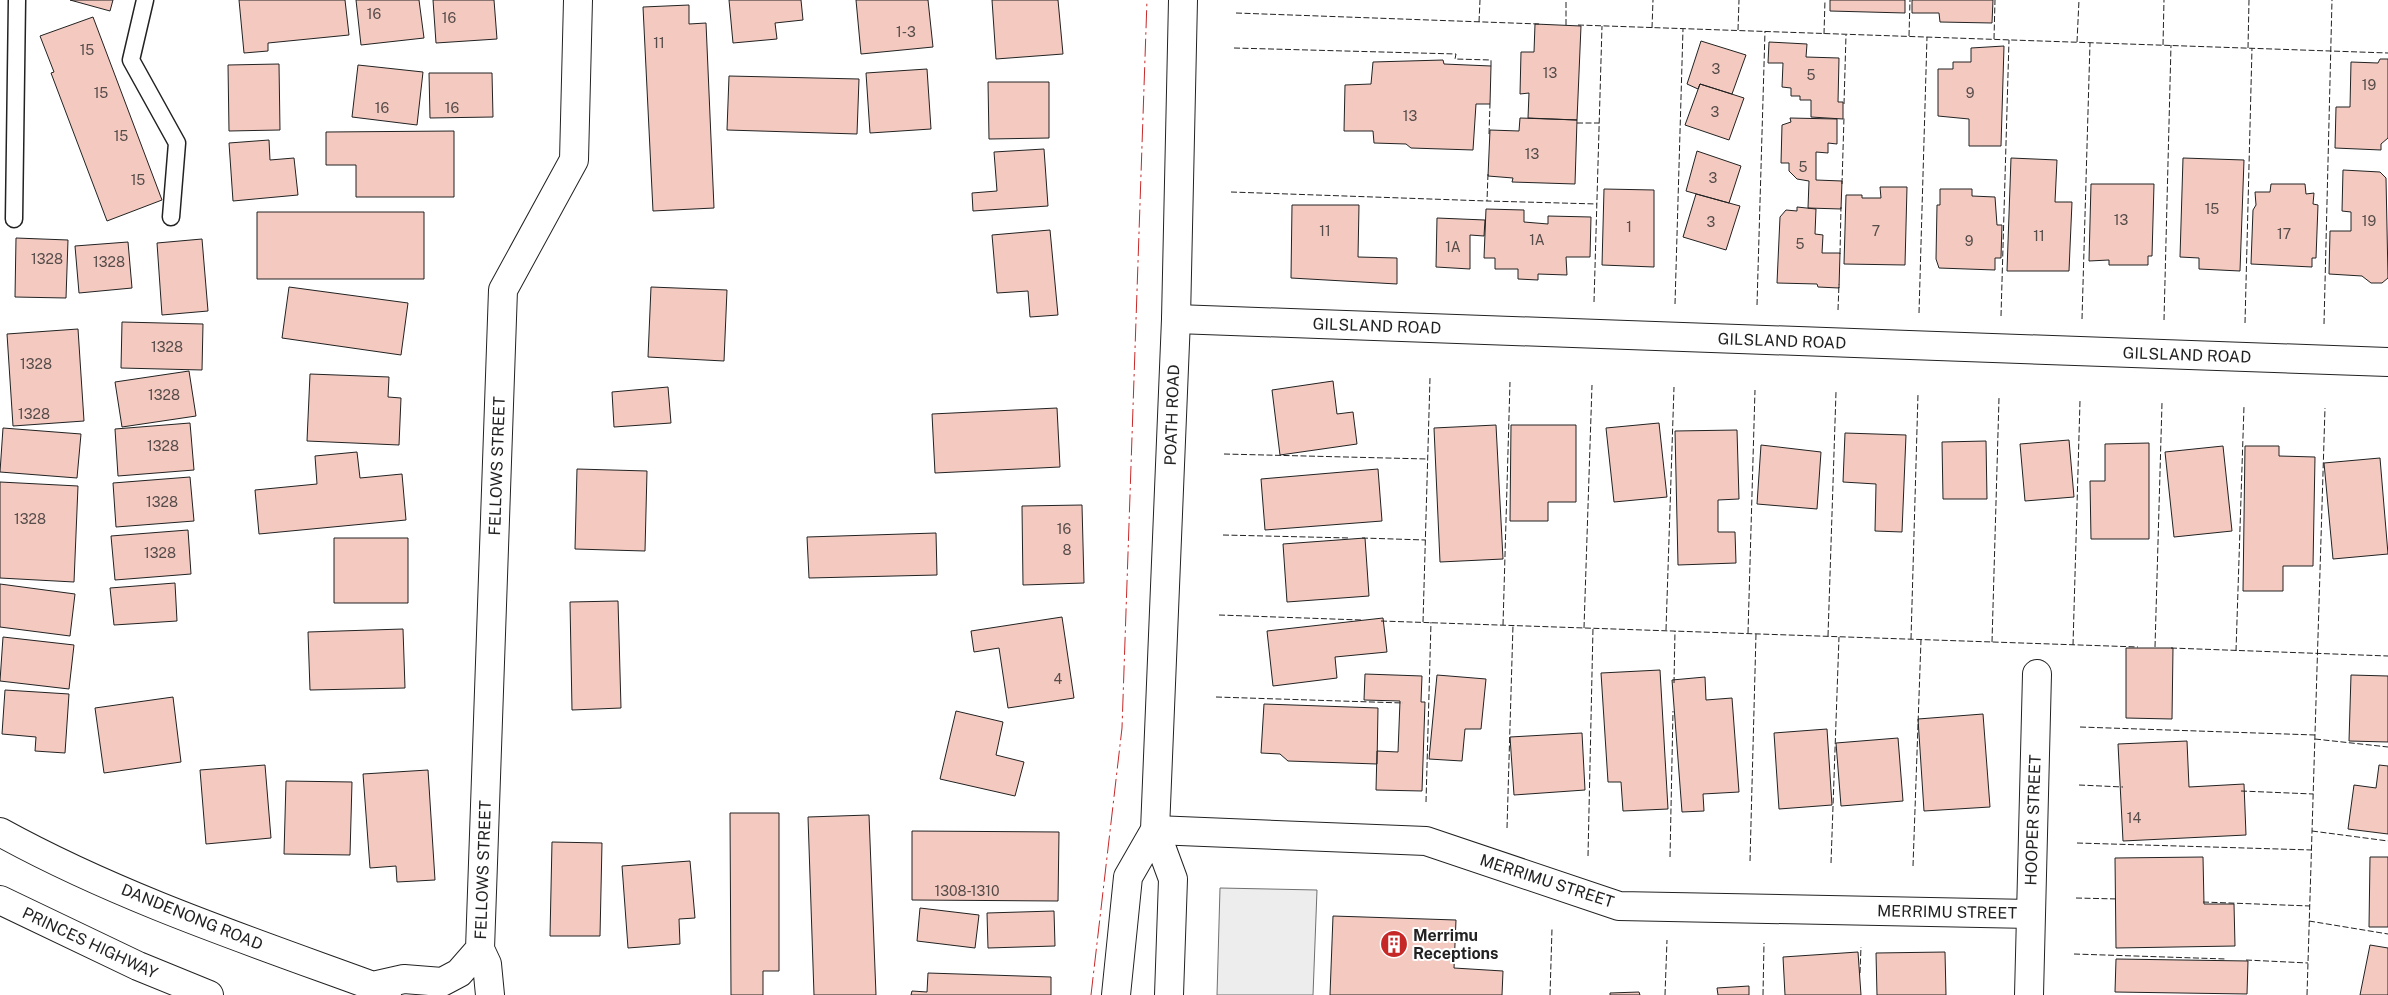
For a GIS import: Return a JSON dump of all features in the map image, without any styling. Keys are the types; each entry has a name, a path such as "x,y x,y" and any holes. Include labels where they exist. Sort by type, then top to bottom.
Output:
{"main road":[{"name":"FELLOWS STREET","path":"490,995 487,964 480,949 503,290 574,160 578,0"},
{"name":"POATH ROAD","path":"1169,995 1173,879 1155,830 1176,319 1183,0"},
{"name":"GILSLAND ROAD","path":"1176,319 2388,362"},
{"name":"HOOPER STREET","path":"2029,995 2037,674"},
{"name":"POATH ROAD","path":"1116,995 1128,877 1155,830"},
{"name":"MERRIMU STREET","path":"1155,830 1426,841 1619,906 2031,914"},
{"name":"DANDENONG ROAD","path":"0,832 142,899 229,934 380,990"},
{"name":"PRINCES HIGHWAY","path":"0,900 129,962 209,995"},
{"name":"FELLOWS STREET","path":"380,990 404,979 442,982 459,973 480,949"}],"lane":[{"path":"14,219 17,0"},
{"path":"145,0 131,60 177,143 171,217"}],"shaded area":[{"path":"1220,888 1317,890 1313,995 1217,995"}],"building":[{"path":"70,0 113,0 110,11"},
{"path":"239,0 345,0 349,35 268,43 268,51 244,53"},
{"path":"356,0 419,0 424,38 361,45"},
{"path":"433,0 494,0 497,39 436,43"},
{"path":"729,0 801,0 803,20 775,23 777,39 733,43"},
{"path":"856,0 928,0 933,47 861,54"},
{"path":"992,0 1058,0 1063,54 996,59"},
{"path":"1830,0 1905,0 1905,13 1830,11"},
{"path":"1912,0 1993,0 1992,23 1940,22 1939,13 1912,13"},
{"path":"689,5 689,24 706,23 714,208 653,211 643,7"},
{"path":"93,17 162,200 107,221 51,73 54,72 40,36"},
{"path":"1535,24 1581,26 1577,120 1528,118 1529,93 1520,94 1521,52 1534,52"},
{"path":"1701,41 1746,55 1732,94 1700,84 1698,89 1687,84"},
{"path":"1769,42 1807,44 1806,57 1839,58 1838,102 1843,102 1843,119 1811,117 1811,100 1800,100 1800,96 1791,96 1791,88 1782,87 1783,63 1768,63"},
{"path":"2004,46 2001,146 1969,146 1969,119 1938,116 1938,69 1953,69 1953,62 1971,62 1971,48"},
{"path":"2380,59 2388,59 2388,138 2381,144 2381,150 2335,148 2336,107 2350,107 2351,62 2378,63"},
{"path":"1443,60 1444,64 1491,66 1490,104 1476,104 1473,150 1411,148 1406,144 1374,143 1373,131 1344,131 1345,85 1371,84 1373,62"},
{"path":"279,64 280,130 229,131 228,65"},
{"path":"358,65 423,72 417,125 352,117"},
{"path":"927,69 931,129 870,133 866,73"},
{"path":"429,73 492,73 493,117 430,118"},
{"path":"729,76 859,79 857,134 727,130"},
{"path":"988,82 1049,82 1049,138 989,139"},
{"path":"1700,84 1744,98 1729,140 1685,125"},
{"path":"1520,118 1577,120 1575,184 1512,182 1513,178 1488,176 1490,130 1519,131"},
{"path":"1790,118 1837,119 1837,144 1828,143 1828,153 1816,152 1816,180 1842,181 1841,209 1808,208 1809,181 1797,179 1789,171 1789,163 1781,163 1782,125 1791,122"},
{"path":"454,131 454,197 356,197 356,165 326,165 326,132"},
{"path":"269,140 270,160 294,158 298,195 233,201 229,143"},
{"path":"1044,149 1048,206 973,211 972,193 997,191 994,152"},
{"path":"1697,151 1741,166 1729,203 1686,191"},
{"path":"2011,158 2057,160 2055,202 2072,202 2069,271 2007,271"},
{"path":"2183,158 2244,160 2240,271 2199,269 2199,258 2180,257"},
{"path":"2343,170 2380,172 2386,178 2388,278 2382,283 2371,283 2362,276 2329,274 2330,231 2351,231 2351,212 2342,211"},
{"path":"2091,184 2154,184 2152,256 2148,256 2148,265 2109,265 2109,260 2089,261"},
{"path":"2271,184 2305,184 2306,194 2314,193 2313,204 2318,205 2316,258 2312,258 2312,267 2251,264 2253,210 2256,205 2255,192 2270,192"},
{"path":"1880,187 1907,187 1905,265 1844,264 1846,195 1862,195 1862,198 1881,198"},
{"path":"1604,189 1654,190 1654,267 1602,265"},
{"path":"1940,189 1972,189 1972,196 1995,197 1997,225 2002,225 2001,258 1995,258 1995,270 1939,268 1936,259 1937,205 1940,205"},
{"path":"1696,194 1740,206 1726,250 1683,237"},
{"path":"1292,205 1359,205 1358,257 1397,258 1397,284 1291,278"},
{"path":"1797,207 1816,209 1815,234 1823,235 1822,253 1840,253 1839,288 1818,287 1817,284 1777,283 1780,217 1786,210 1797,211"},
{"path":"1486,209 1524,210 1524,222 1548,224 1548,216 1591,217 1590,257 1566,257 1567,275 1538,274 1538,280 1518,279 1518,269 1495,269 1495,258 1484,258"},
{"path":"257,212 424,212 424,279 257,279"},
{"path":"1437,218 1485,220 1484,236 1470,235 1470,269 1436,267"},
{"path":"1050,230 1058,315 1030,317 1028,291 997,293 992,235"},
{"path":"16,238 68,240 66,298 15,297"},
{"path":"202,239 208,311 162,315 157,243"},
{"path":"128,242 132,288 79,293 75,246"},
{"path":"289,287 408,303 401,355 282,338"},
{"path":"651,287 727,290 724,361 648,357"},
{"path":"122,322 203,324 202,370 121,368"},
{"path":"78,329 84,421 13,426 7,334"},
{"path":"189,371 196,416 122,427 115,382"},
{"path":"310,374 389,377 388,397 401,398 399,445 307,441"},
{"path":"1333,381 1337,414 1353,412 1357,444 1280,455 1272,390"},
{"path":"668,387 671,423 614,427 612,392"},
{"path":"1057,408 1060,467 935,473 932,414"},
{"path":"190,423 194,470 118,476 115,429"},
{"path":"1659,423 1667,497 1614,502 1606,428"},
{"path":"1496,425 1503,559 1440,562 1434,428"},
{"path":"1511,425 1576,425 1576,502 1548,502 1548,521 1510,521"},
{"path":"3,428 81,434 77,478 0,472"},
{"path":"1737,430 1739,499 1718,500 1718,532 1735,532 1736,563 1678,565 1675,431"},
{"path":"1845,433 1906,435 1902,532 1875,531 1876,484 1843,482"},
{"path":"2069,440 2074,497 2025,501 2020,444"},
{"path":"1986,441 1987,499 1943,499 1942,442"},
{"path":"2149,443 2149,539 2091,539 2090,481 2105,481 2105,444"},
{"path":"1761,445 1821,452 1817,509 1757,504"},
{"path":"2223,446 2232,531 2174,537 2165,452"},
{"path":"2245,446 2279,446 2279,456 2315,457 2313,566 2283,566 2283,591 2243,591"},
{"path":"357,452 360,478 402,474 406,520 259,534 255,490 317,484 315,456"},
{"path":"2380,458 2388,554 2333,559 2324,463"},
{"path":"577,469 647,471 645,551 575,549"},
{"path":"1378,469 1382,521 1265,530 1261,479"},
{"path":"190,477 194,521 116,527 113,483"},
{"path":"0,482 78,486 74,582 0,578"},
{"path":"1082,505 1084,583 1023,585 1022,506"},
{"path":"188,530 191,574 115,580 111,536"},
{"path":"936,533 937,575 809,578 807,537"},
{"path":"334,538 408,538 408,603 334,603"},
{"path":"1365,538 1369,596 1287,602 1283,544"},
{"path":"175,583 177,621 114,625 110,588"},
{"path":"0,584 75,594 70,636 0,627"},
{"path":"618,601 621,708 572,710 570,602"},
{"path":"1062,617 1074,698 1008,708 999,648 974,652 971,631"},
{"path":"1383,618 1387,652 1335,657 1337,678 1273,686 1267,631"},
{"path":"403,629 405,688 310,690 308,632"},
{"path":"3,637 74,645 69,689 0,681"},
{"path":"2126,648 2173,648 2172,719 2126,718"},
{"path":"1660,670 1668,809 1623,811 1621,782 1608,782 1601,673"},
{"path":"1365,674 1422,676 1421,702 1425,702 1422,791 1376,790 1377,751 1398,752 1400,701 1364,700"},
{"path":"1437,675 1486,679 1481,729 1465,729 1462,761 1429,759"},
{"path":"2351,675 2388,676 2388,742 2349,741"},
{"path":"1705,677 1706,700 1732,698 1739,792 1703,794 1704,811 1682,812 1672,680"},
{"path":"5,690 69,694 65,753 35,751 36,737 2,734"},
{"path":"173,697 181,762 104,773 95,708"},
{"path":"1264,704 1378,708 1377,764 1288,761 1280,754 1261,753"},
{"path":"956,711 1003,722 996,755 1024,762 1015,796 940,779"},
{"path":"1983,714 1990,807 1924,811 1918,719"},
{"path":"1827,729 1832,805 1779,809 1774,733"},
{"path":"1582,733 1585,790 1514,795 1510,737"},
{"path":"1898,738 1903,801 1841,806 1836,743"},
{"path":"2187,741 2189,787 2244,784 2246,835 2123,841 2118,744"},
{"path":"265,765 271,838 206,844 200,770"},
{"path":"2379,765 2388,766 2388,834 2348,829 2354,785 2376,788"},
{"path":"428,770 435,880 397,882 396,866 370,868 363,774"},
{"path":"286,781 352,782 350,855 284,854"},
{"path":"730,813 779,813 779,971 763,971 763,995 731,995"},
{"path":"869,815 876,995 814,995 808,817"},
{"path":"912,831 1059,832 1058,901 912,900"},
{"path":"552,842 602,843 600,936 550,936"},
{"path":"2203,857 2204,904 2234,904 2235,946 2116,948 2115,858"},
{"path":"2370,857 2388,857 2388,927 2369,927"},
{"path":"690,861 695,918 679,919 680,944 628,948 622,866"},
{"path":"920,908 979,915 975,948 917,941"},
{"path":"1054,911 1055,946 988,948 987,913"},
{"name":"Merrimu Receptions","path":"1333,916 1456,920 1454,968 1503,971 1502,995 1330,995"},
{"path":"2370,945 2388,948 2388,995 2360,995"},
{"path":"1858,952 1861,995 1785,995 1783,957"},
{"path":"1945,952 1946,995 1877,995 1876,953"},
{"path":"2116,959 2248,961 2247,994 2115,992"},
{"path":"928,973 1051,977 1051,995 911,995 912,991 927,992"},
{"path":"1749,986 1749,995 1718,995 1717,988"},
{"path":"1639,992 1640,995 1610,995 1610,993"}],"fence":[{"path":"1479,22 1480,0"},
{"path":"1566,0 1566,25"},
{"path":"1652,28 1653,0"},
{"path":"1738,30 1739,0"},
{"path":"1824,34 1825,0"},
{"path":"1909,36 1910,0"},
{"path":"1994,39 1995,0"},
{"path":"2077,42 2079,0"},
{"path":"2163,45 2164,0"},
{"path":"2248,48 2249,0"},
{"path":"2324,324 2332,0"},
{"path":"1236,13 1539,24"},
{"path":"1578,25 2388,53"},
{"path":"1594,302 1602,26"},
{"path":"1675,304 1683,29"},
{"path":"1757,305 1765,31"},
{"path":"1844,104 1846,35"},
{"path":"1919,313 1927,37"},
{"path":"2001,316 2009,40"},
{"path":"2082,319 2090,43"},
{"path":"2164,320 2171,45"},
{"path":"1234,48 1456,54 1455,59 1491,60 1491,66"},
{"path":"2245,323 2252,48"},
{"path":"1489,134 1490,104"},
{"path":"1842,184 1844,117"},
{"path":"1577,123 1599,123"},
{"path":"1488,174 1487,201 1597,204"},
{"path":"1231,192 1487,201"},
{"path":"1840,254 1841,207"},
{"path":"1838,310 1839,284"},
{"path":"1423,622 1430,378"},
{"path":"1503,625 1510,382"},
{"path":"1584,628 1592,385"},
{"path":"1666,630 1674,387"},
{"path":"1748,633 1755,390"},
{"path":"1828,636 1836,392"},
{"path":"1911,639 1918,394"},
{"path":"1992,642 1999,398"},
{"path":"2073,645 2080,401"},
{"path":"2155,647 2162,403"},
{"path":"2236,651 2244,406"},
{"path":"2307,995 2325,408"},
{"path":"1224,454 1427,459"},
{"path":"1223,535 1350,538"},
{"path":"1362,538 1425,540"},
{"path":"1219,615 1361,620"},
{"path":"1381,621 2138,647"},
{"path":"1426,802 1431,622"},
{"path":"1507,828 1513,625"},
{"path":"1588,856 1593,628"},
{"path":"1674,683 1675,631"},
{"path":"1750,861 1756,634"},
{"path":"1831,863 1839,637"},
{"path":"1913,866 1921,640"},
{"path":"2171,648 2388,656"},
{"path":"1216,697 1403,703"},
{"path":"1670,857 1673,711"},
{"path":"2080,727 2315,735"},
{"path":"2315,739 2388,747"},
{"path":"2079,785 2123,787"},
{"path":"2241,791 2313,794"},
{"path":"2312,831 2388,841"},
{"path":"2077,843 2312,850"},
{"path":"2076,898 2118,899"},
{"path":"2203,902 2310,906"},
{"path":"2309,921 2388,934"},
{"path":"1550,995 1552,929"},
{"path":"1665,995 1667,940"},
{"path":"1763,995 1764,943"},
{"path":"1860,973 1861,947"},
{"path":"2074,954 2226,959"},
{"path":"2246,960 2308,963"}],"power":[{"path":"1091,995 1122,728 1147,0"}],"place":[{"name":"Merrimu Receptions","path":"1394,944"}]}
